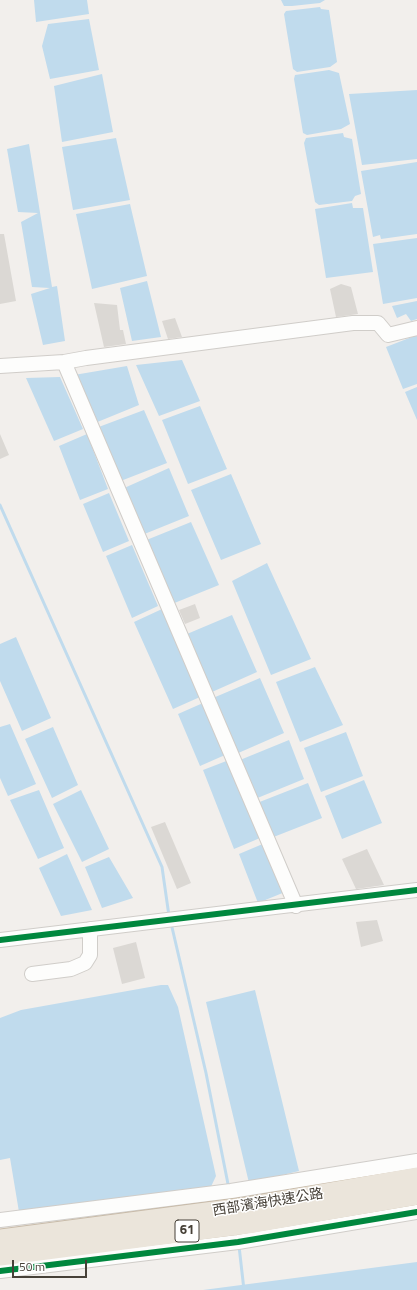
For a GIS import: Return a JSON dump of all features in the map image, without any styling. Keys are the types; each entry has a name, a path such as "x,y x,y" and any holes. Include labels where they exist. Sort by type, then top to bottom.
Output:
{"highway":[{"name":"西部濱海快速公路","path":"0,1240 245,1208 417,1178"},
{"name":"西部濱海快速公路","path":"0,1255 254,1222 417,1194"}],"street":[{"path":"0,366 64,362 353,323 378,323 388,335 417,328"},
{"path":"64,362 296,906"},
{"path":"0,940 296,906 417,890"},
{"path":"32,974 71,969 85,963 90,955 90,929"},
{"path":"0,1220 231,1191 417,1161"},
{"path":"0,1271 238,1242 417,1212"}],"water":[{"path":"34,0 87,0 89,14 36,22"},
{"path":"281,0 325,0 320,3 284,6"},
{"path":"320,7 321,9 329,10 337,62 330,67 297,72 293,69 284,14 286,11"},
{"path":"89,19 99,70 50,79 42,46 48,24"},
{"path":"329,70 339,73 350,124 341,129 307,135 303,133 294,79 295,75"},
{"path":"102,74 113,132 62,142 54,86"},
{"path":"417,90 417,159 362,165 349,94"},
{"path":"343,133 344,137 352,139 361,194 355,196 352,201 319,205 315,202 304,143 306,138"},
{"path":"116,138 130,200 73,210 62,147"},
{"path":"29,144 52,287 57,286 65,341 43,345 31,294 50,288 32,287 21,222 38,213 18,212 7,149"},
{"path":"417,162 417,234 381,239 380,235 373,237 361,171"},
{"path":"352,203 353,208 363,208 373,272 326,278 315,209"},
{"path":"130,204 147,276 92,289 76,214"},
{"path":"417,238 417,298 383,304 373,244"},
{"path":"147,281 161,337 132,341 120,288"},
{"path":"417,301 417,319 411,321 406,314 397,318 392,306"},
{"path":"417,335 417,384 403,389 386,347"},
{"path":"182,360 200,401 159,416 136,365"},
{"path":"127,366 139,405 95,423 74,375"},
{"path":"60,377 83,429 54,441 26,378"},
{"path":"417,387 417,420 405,392"},
{"path":"200,406 227,469 188,484 162,420"},
{"path":"144,410 167,463 118,482 96,428"},
{"path":"87,434 108,489 80,500 59,446"},
{"path":"169,468 189,516 142,535 122,489"},
{"path":"231,474 261,544 221,560 191,490"},
{"path":"109,493 129,541 103,552 83,504"},
{"path":"191,522 219,585 172,604 144,541"},
{"path":"132,545 158,606 132,618 106,556"},
{"path":"267,563 311,659 271,675 232,581"},
{"path":"162,609 200,697 173,709 134,622"},
{"path":"232,615 257,672 212,692 187,634"},
{"path":"16,637 51,718 22,731 0,681 0,644"},
{"path":"315,667 343,725 300,742 276,682"},
{"path":"260,678 284,733 236,754 213,698"},
{"path":"203,703 225,755 200,766 178,714"},
{"path":"10,724 36,784 8,796 0,778 0,727"},
{"path":"53,727 78,785 52,798 25,739"},
{"path":"346,732 363,776 321,792 304,748"},
{"path":"289,740 304,779 255,799 240,760"},
{"path":"229,760 260,838 234,849 203,770"},
{"path":"364,780 382,823 342,839 325,796"},
{"path":"308,783 322,818 271,838 257,803"},
{"path":"39,790 64,848 38,859 10,800"},
{"path":"81,790 109,849 82,862 53,804"},
{"path":"265,843 285,892 258,903 239,854"},
{"path":"67,854 92,910 61,916 39,868"},
{"path":"109,857 133,898 102,908 85,867"},
{"path":"168,985 178,1007 216,1176 208,1193 20,1218 10,1158 0,1160 0,1018 21,1010"},
{"path":"255,990 299,1171 249,1183 206,1002"},
{"path":"417,1262 417,1290 203,1290"}],"building":[{"path":"0,234 4,234 16,301 0,304"},
{"path":"341,284 351,287 358,314 336,317 330,289"},
{"path":"94,303 117,305 120,330 123,330 126,344 104,347"},
{"path":"175,318 182,337 168,339 162,321"},
{"path":"0,434 9,455 0,459"},
{"path":"195,604 200,618 185,624 179,610"},
{"path":"165,822 191,883 177,889 151,827"},
{"path":"367,849 384,885 356,889 342,859"},
{"path":"377,920 383,941 361,947 356,922"},
{"path":"136,942 145,978 122,984 113,948"}],"waterway":[{"path":"0,505 162,867 169,916"},
{"path":"171,923 206,1073 228,1184"},
{"path":"239,1246 244,1290"}],"cycle path":[{"path":"0,940 417,890"},
{"path":"0,1271 238,1242 417,1212"}]}
